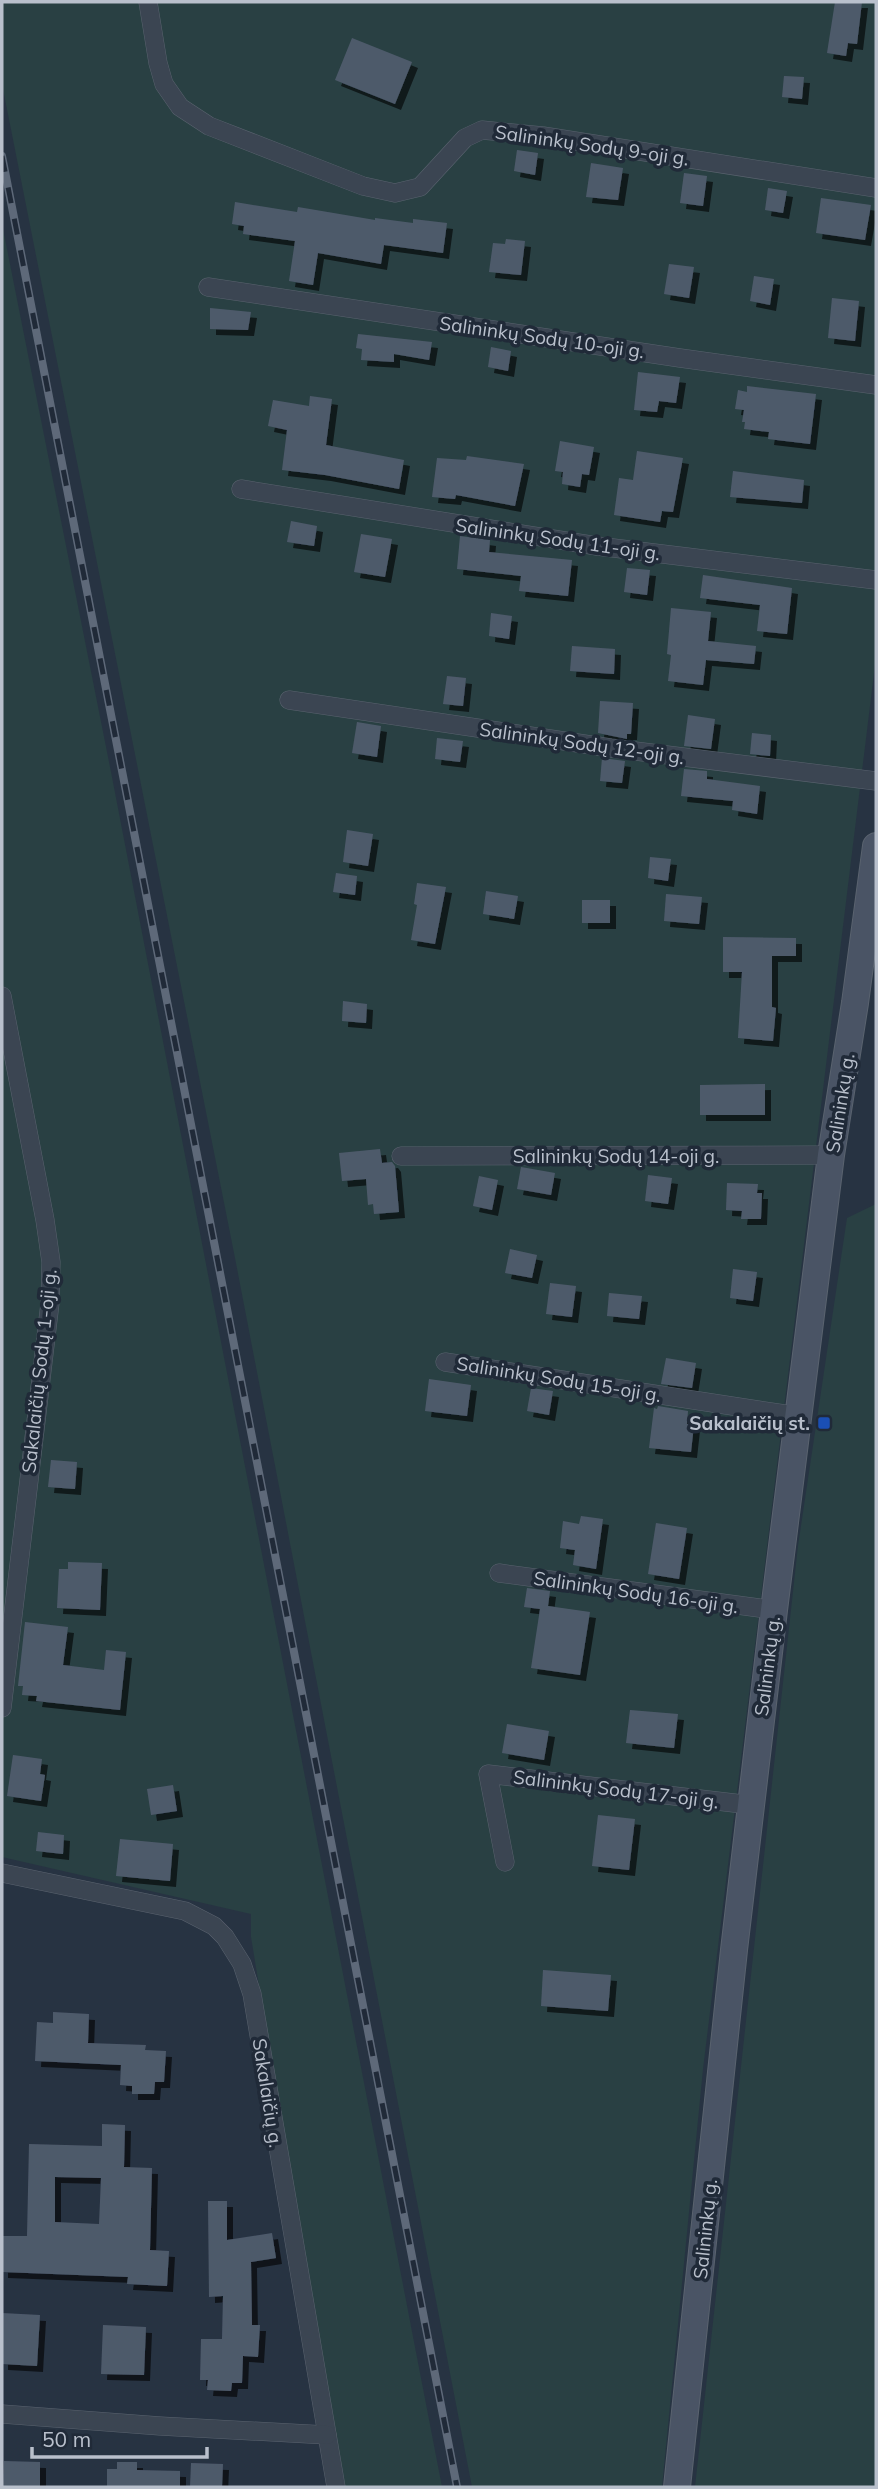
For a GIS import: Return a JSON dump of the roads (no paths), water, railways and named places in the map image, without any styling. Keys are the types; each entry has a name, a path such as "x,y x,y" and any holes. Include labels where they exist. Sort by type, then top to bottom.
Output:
{"main road":[{"name":"Salininkų g.","path":"677,2487 774,1610 831,1155 876,846"}],"street":[{"name":"Salininkų Sodų 9-oji g.","path":"148,2 164,84 180,107 209,126 363,186 395,193 420,187 465,138 482,130 556,138 876,188"},
{"name":"Salininkų Sodų 10-oji g.","path":"208,287 667,356 876,384"},
{"name":"Salininkų Sodų 11-oji g.","path":"242,489 597,547 876,580"},
{"name":"Salininkų Sodų 12-oji g.","path":"289,700 611,748 876,781"},
{"name":"Sakalaičių Sodų 1-oji g.","path":"2,996 51,1262 50,1303 2,1708"},
{"name":"Salininkų Sodų 14-oji g.","path":"401,1156 831,1155"},
{"name":"Salininkų Sodų 15-oji g.","path":"445,1362 798,1416"},
{"name":"Salininkų Sodų 16-oji g.","path":"499,1573 774,1610"},
{"name":"Salininkų Sodų 17-oji g.","path":"505,1862 488,1774 751,1805"},
{"name":"Sakalaičių g.","path":"2,1872 185,1912 214,1926 225,1937 242,1964 252,1994 336,2487"},
{"path":"2,2414 327,2435"}],"railway":[{"path":"2,156 457,2487"}],"place":[{"name":"Sakalaičių st.","path":"824,1423"}]}
